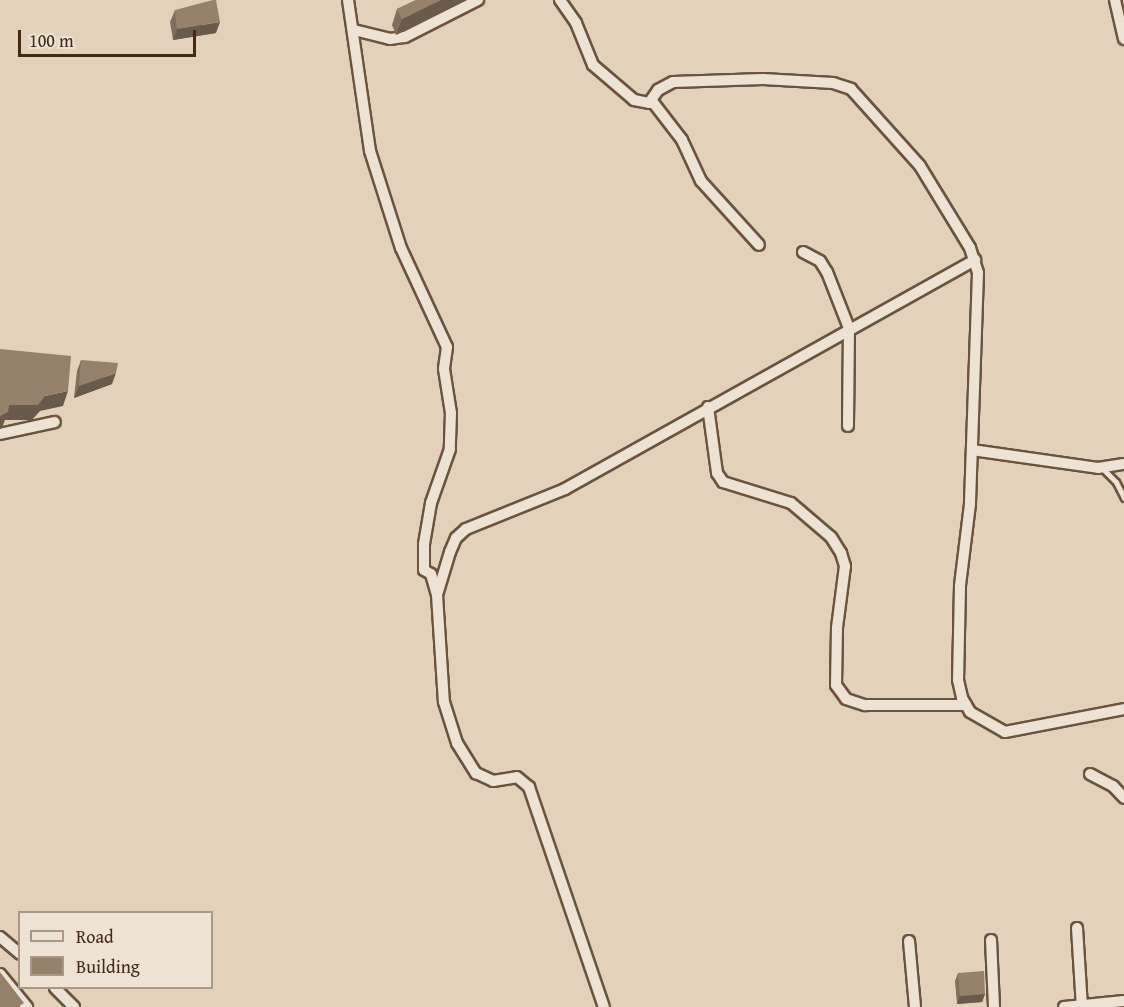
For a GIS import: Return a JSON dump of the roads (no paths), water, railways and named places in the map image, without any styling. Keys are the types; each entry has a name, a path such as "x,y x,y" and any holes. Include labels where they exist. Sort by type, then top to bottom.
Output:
{"street":[{"path":"348,0 370,151 401,248 447,347 444,369 451,413 450,449 431,503 424,544 424,570 431,574 437,596 441,682 457,743 476,772 485,779 517,777 529,787 604,1007"},
{"path":"354,30 390,39 405,37 478,0"},
{"path":"560,0 576,22 593,65 605,79 634,100 651,101 682,140 701,181 759,245"},
{"path":"1115,0 1124,39"},
{"path":"651,101 663,86 692,80 763,79 833,83 851,89 920,166 975,260 978,273 972,450 959,627 958,680 966,705 981,721 1005,732 1124,709"},
{"path":"803,252 820,261 827,272 849,328 848,426"},
{"path":"437,596 456,538 466,529 565,489 849,328 975,260"},
{"path":"708,407 717,472 723,482 791,503 831,537 842,553 845,566 837,628 836,685 846,699 865,705 966,705"},
{"path":"0,434 55,422"},
{"path":"972,450 1101,468 1124,464"},
{"path":"1090,774 1113,786 1124,798"},
{"path":"1077,928 1082,1006"},
{"path":"0,937 18,952"},
{"path":"992,940 994,1007"},
{"path":"909,941 915,1007"},
{"path":"0,974 27,1007"},
{"path":"57,989 74,1007"},
{"path":"1064,1007 1124,1000"}],"lane":[{"path":"1101,468 1116,482 1124,498"}]}
